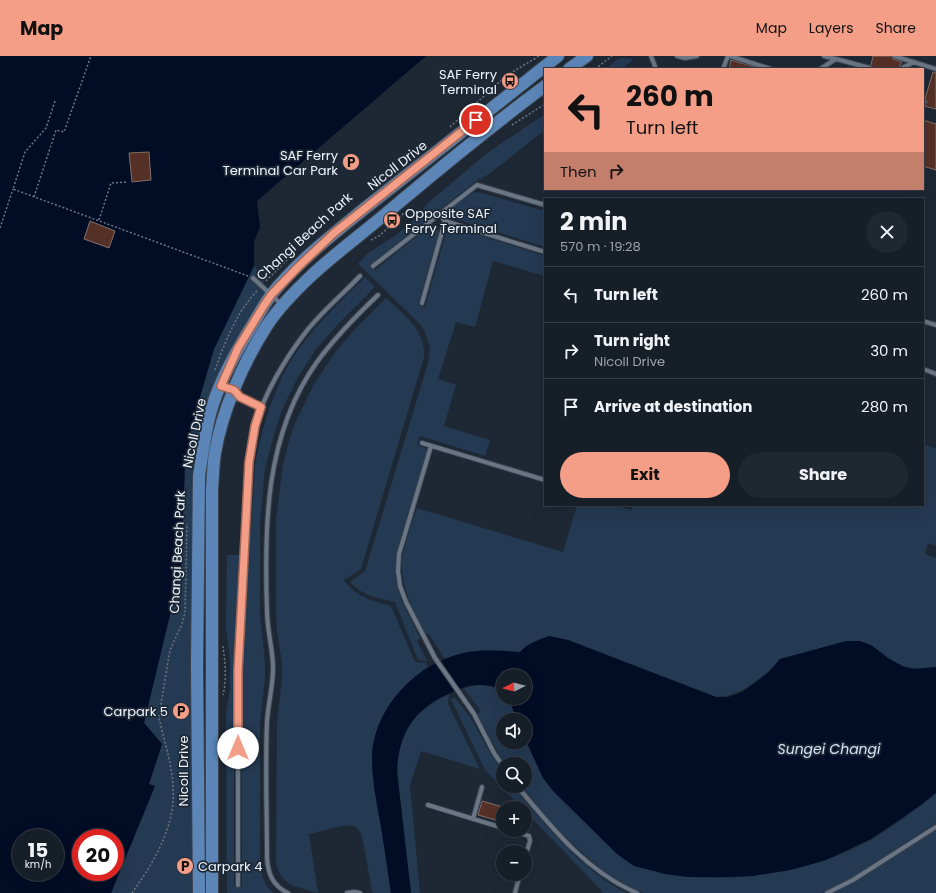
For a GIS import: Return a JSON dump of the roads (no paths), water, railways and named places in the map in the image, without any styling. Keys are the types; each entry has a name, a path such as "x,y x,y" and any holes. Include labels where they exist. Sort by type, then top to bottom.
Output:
{"main road":[{"name":"Nicoll Drive","path":"199,891 197,632 199,476 211,412 221,386 238,348 271,295 298,267 334,233 558,56"},
{"path":"570,68 587,56"},
{"name":"Nicoll Drive","path":"213,893 211,755 212,489 214,460 224,417 234,390 252,350 267,326 283,306 311,277 335,254 375,223 442,166 544,87"}],"lane":[{"path":"651,56 656,68"},
{"path":"677,56 685,58 697,56"},
{"path":"723,68 729,56 768,68"},
{"path":"739,59 744,56"},
{"path":"824,56 870,68"},
{"path":"894,56 936,69"},
{"path":"822,68 836,59"},
{"path":"902,68 914,62"},
{"path":"373,266 477,185 544,205"},
{"path":"440,214 446,221 544,252"},
{"path":"422,303 446,221"},
{"path":"238,885 238,671 251,442 261,407 285,362 306,332 327,308 360,276"},
{"path":"253,278 283,306"},
{"path":"288,893 282,890 272,879 269,872 267,858 267,723 272,688 273,666 267,612 267,533 268,502 271,479 284,426 303,384 316,363 336,337 378,295"},
{"path":"924,321 936,325"},
{"path":"924,369 936,374"},
{"path":"221,386 234,390 240,397 261,407"},
{"path":"422,443 544,480"},
{"path":"432,446 399,554 398,571 400,586 406,602 435,658 474,714 497,757"},
{"path":"197,632 212,630"},
{"path":"197,754 211,755"},
{"path":"473,819 482,787"},
{"path":"523,793 560,836 586,861 615,883 637,893"},
{"path":"428,805 496,826"},
{"path":"827,893 853,880 936,827"},
{"path":"198,843 212,841"},
{"path":"515,893 518,881"},
{"path":"199,891 213,893"},
{"path":"347,893 360,893"}],"water":[{"path":"0,56 426,56 257,201 260,227 254,242 254,266 214,349 191,428 185,466 181,569 144,723 162,744 149,784 155,786 124,861 124,829 72,829 72,881 116,881 111,893 0,893"},
{"name":"Sungei Changi","path":"549,636 568,640 716,697 728,697 742,692 769,672 780,659 846,641 860,641 871,645 888,658 902,666 913,669 936,667 936,793 871,839 826,860 790,870 752,876 688,877 665,874 634,866 617,854 553,791 543,778 530,749 532,749 532,713 514,713 511,705 532,705 532,669 496,669 496,687 487,685 475,685 460,689 440,698 428,705 419,713 406,733 401,744 397,771 411,893 391,893 372,768 374,739 390,704 402,689 417,676 433,665 451,657 469,652 494,650 520,652 537,640"}],"place":[{"name":"SAF Ferry Terminal","path":"510,81"},
{"name":"SAF Ferry Terminal Car Park","path":"351,162"},
{"name":"Opposite SAF Ferry Terminal","path":"392,220"},
{"name":"Carpark 5","path":"181,711"},
{"name":"Carpark 4","path":"185,866"}]}
